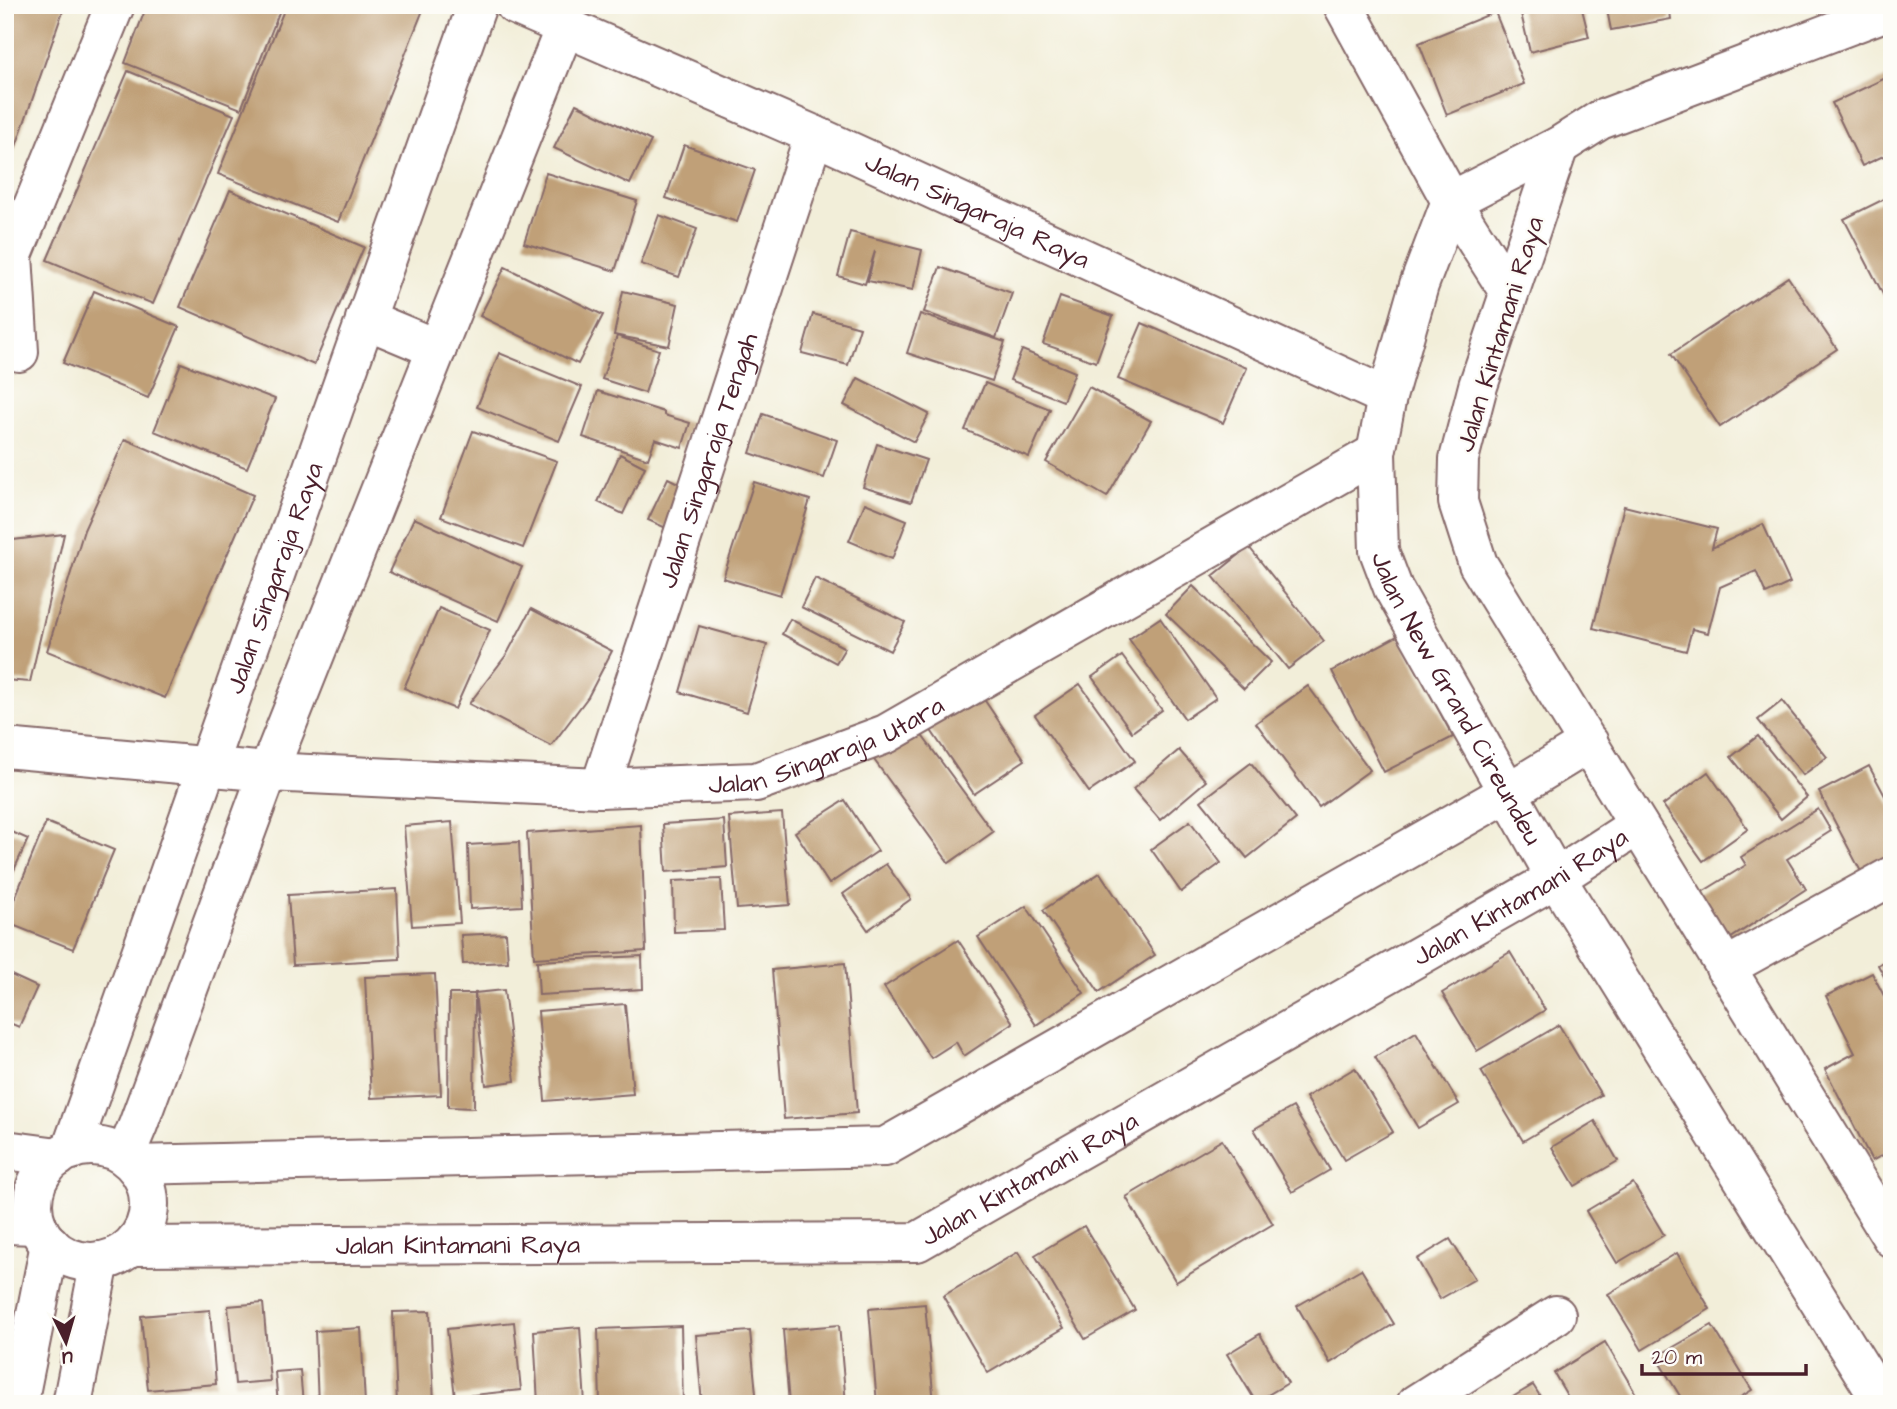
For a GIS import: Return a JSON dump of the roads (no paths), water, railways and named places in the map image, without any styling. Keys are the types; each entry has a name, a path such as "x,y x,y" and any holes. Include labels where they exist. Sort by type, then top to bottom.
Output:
{"street":[{"path":"19,352 13,256 115,5"},
{"name":"Jalan Singaraja Raya","path":"64,1154 206,768 477,5"},
{"name":"Jalan Singaraja Raya","path":"515,5 814,135 1387,397"},
{"path":"1343,5 1451,201 1510,292"},
{"path":"1451,201 1559,146 1600,120 1892,9"},
{"path":"129,1161 138,1125 268,772 565,27"},
{"name":"Jalan Singaraja Tengah","path":"600,788 814,135"},
{"name":"Jalan Kintamani Raya","path":"1559,146 1478,386 1459,459 1458,502 1478,565 1892,1238"},
{"name":"Jalan New Grand Cireundeu","path":"1451,201 1419,285 1387,397 1376,453 1379,551 1393,588 1556,878 1883,1404"},
{"path":"365,319 437,349"},
{"name":"Jalan Singaraja Utara","path":"5,748 206,768 600,788 756,782 886,734 1376,453"},
{"path":"18,1404 36,1187 44,1170 64,1154 85,1146 98,1147 129,1161 885,1147 1507,793 1589,743"},
{"name":"Jalan Kintamani Raya","path":"116,1254 917,1242 1556,878 1638,825"},
{"path":"1725,968 1892,876"},
{"path":"5,1150 64,1154"},
{"path":"72,1404 116,1254 145,1227 150,1206 146,1184 129,1161"},
{"path":"31,1231 64,1255 82,1261 116,1254"},
{"path":"1416,1404 1556,1315"}]}
